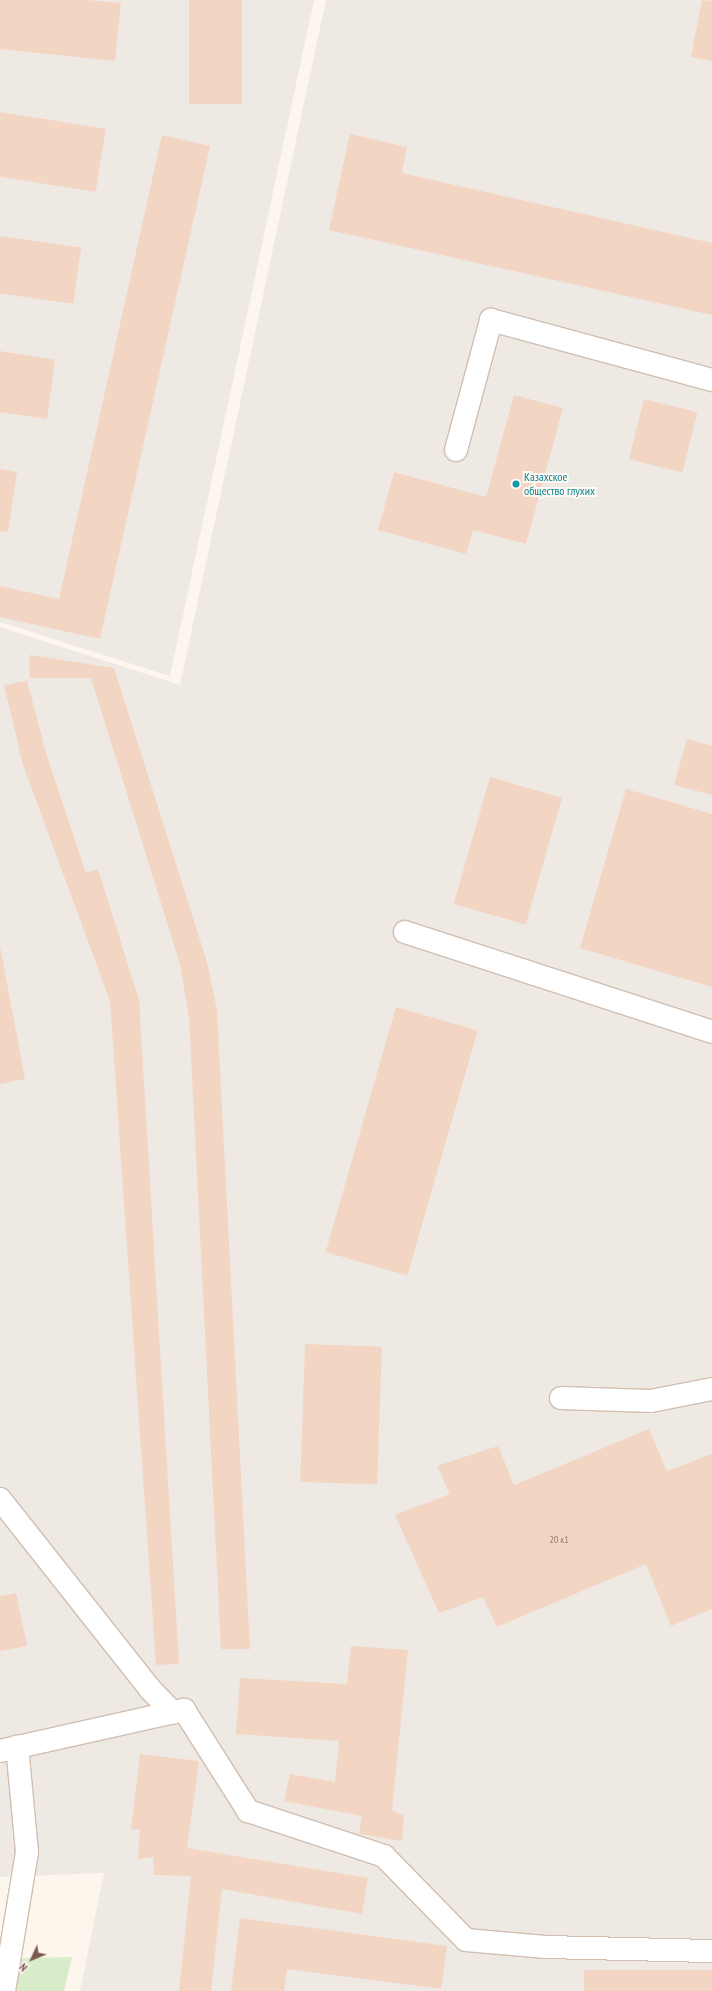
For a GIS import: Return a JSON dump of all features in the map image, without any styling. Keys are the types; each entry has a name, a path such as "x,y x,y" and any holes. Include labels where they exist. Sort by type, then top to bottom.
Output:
{"lane":[{"path":"456,450 490,320 712,380"},
{"path":"405,932 712,1032"},
{"path":"561,1398 651,1401 712,1389"},
{"path":"0,1499 150,1689 173,1713"},
{"path":"4,1991 27,1852 9,1749 184,1710 248,1812 384,1856 466,1940 546,1946 712,1951"}],"shaded area":[{"path":"0,0 314,0 170,676 0,622"},
{"path":"326,0 712,0 712,1991 80,1991 104,1873 0,1877 0,627 180,685"}],"green space":[{"path":"72,1957 64,1991 0,1991 0,1959"}],"building":[{"path":"0,0 87,0 121,3 115,61 0,49"},
{"path":"189,0 242,0 242,104 189,104"},
{"path":"702,0 712,1 712,61 691,57"},
{"path":"0,112 106,129 96,192 0,177"},
{"path":"350,134 407,147 402,173 712,243 712,315 329,230"},
{"path":"162,135 210,146 100,639 0,617 0,586 59,599"},
{"path":"0,236 81,247 73,304 0,294"},
{"path":"0,351 55,360 47,419 0,412"},
{"name":"Казахское общество глухих","path":"514,395 563,408 526,544 473,530 466,554 378,530 394,472 486,497"},
{"path":"644,399 697,412 682,472 629,459"},
{"path":"0,469 17,472 8,532 0,531"},
{"path":"29,655 114,668 207,962 217,1011 250,1649 221,1649 189,1017 180,964 91,678 30,678"},
{"path":"27,681 47,756 86,873 98,869 139,1000 179,1664 156,1665 110,1001 23,765 4,685"},
{"path":"687,739 712,746 712,795 674,785"},
{"path":"490,777 562,798 526,925 454,904"},
{"path":"626,789 712,814 712,987 580,948"},
{"path":"0,946 25,1079 0,1084"},
{"path":"396,1007 478,1030 407,1276 326,1252"},
{"path":"305,1344 382,1347 377,1485 300,1482"},
{"path":"649,1429 667,1471 712,1454 712,1609 671,1626 646,1564 497,1627 483,1597 439,1613 395,1515 450,1494 437,1466 498,1446 514,1485"},
{"path":"16,1593 27,1646 0,1651 0,1596"},
{"path":"351,1646 408,1650 392,1810 404,1816 402,1841 359,1834 362,1816 284,1801 290,1774 335,1782 339,1741 236,1734 240,1678 347,1684"},
{"path":"140,1754 199,1761 187,1848 368,1878 362,1914 222,1889 211,1991 179,1991 191,1876 154,1875 153,1857 138,1859 140,1829 131,1830"},
{"path":"240,1918 447,1946 441,1989 287,1969 284,1991 231,1991"},
{"path":"584,1970 712,1970 712,1991 584,1991"}],"place":[{"name":"Казахское общество глухих","path":"516,484"}]}
